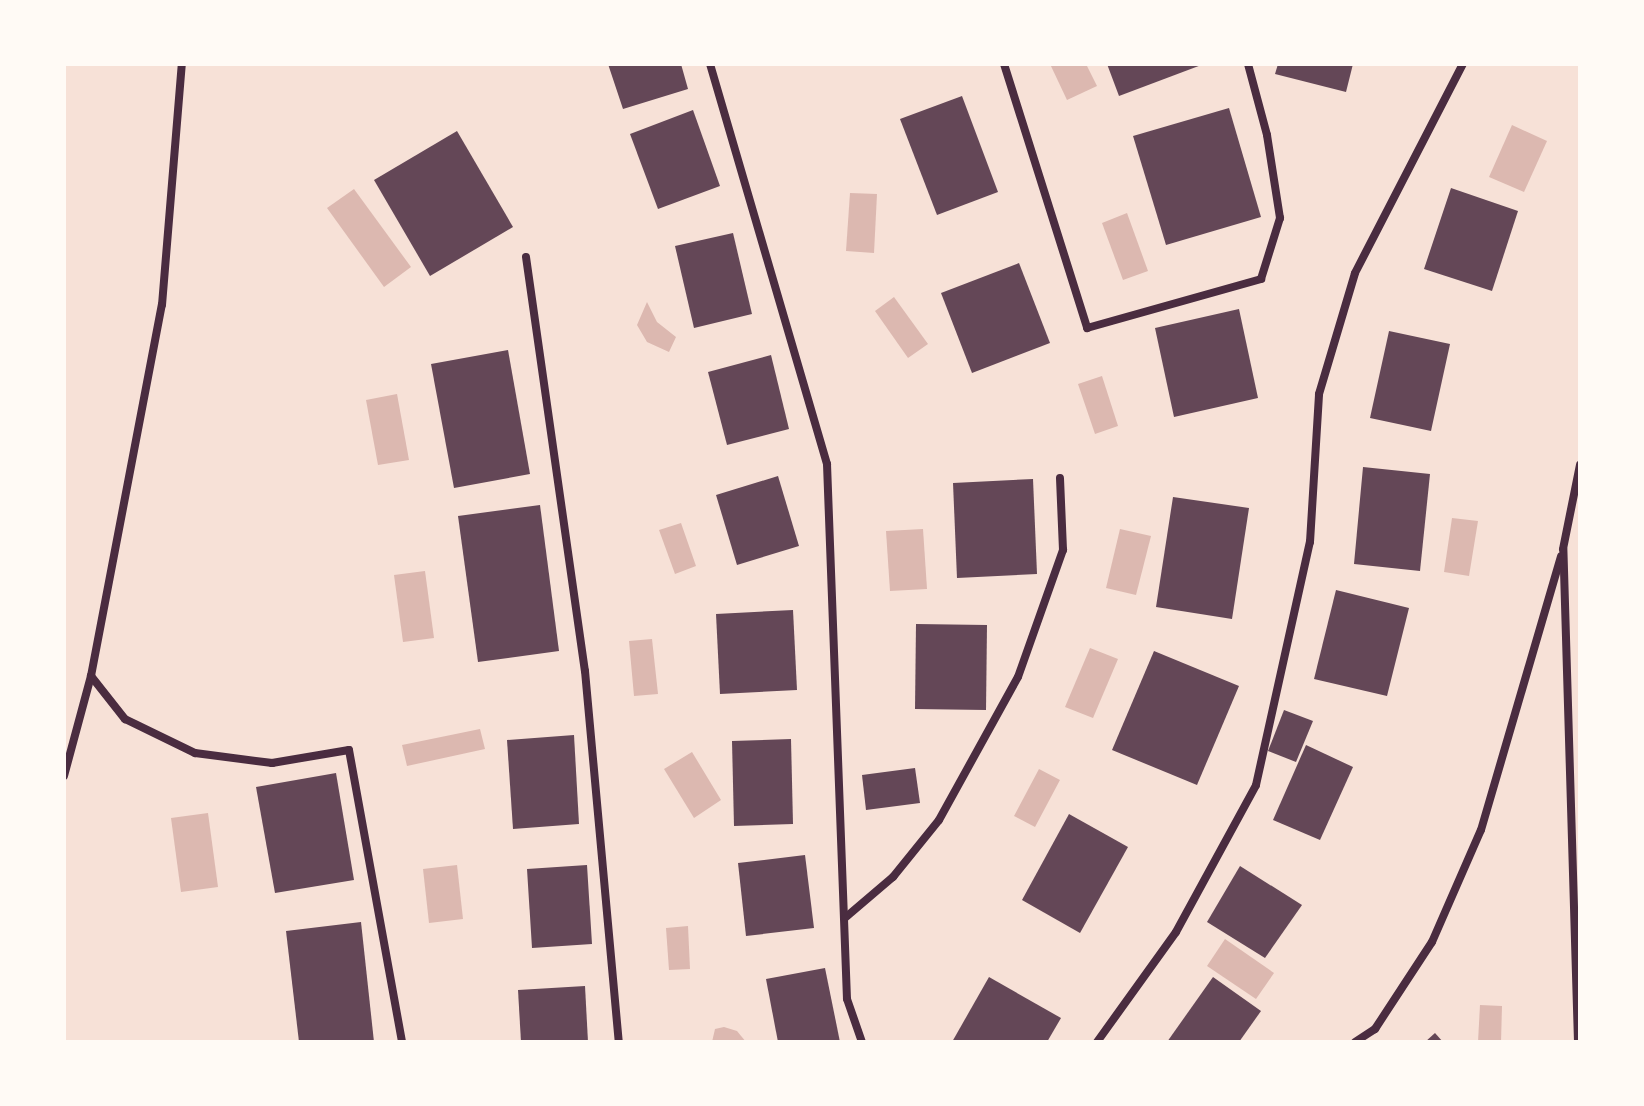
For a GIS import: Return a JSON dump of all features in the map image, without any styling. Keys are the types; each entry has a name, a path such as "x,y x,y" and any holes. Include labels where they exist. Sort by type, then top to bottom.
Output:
{"street":[{"path":"64,776 91,676 162,305 182,64"},
{"path":"710,64 827,464 847,999 862,1042"},
{"path":"1004,64 1087,328 1261,279 1280,218 1267,135 1248,64"},
{"path":"1097,1042 1176,932 1256,785 1310,542 1319,394 1355,273 1463,64"},
{"path":"526,257 585,671 619,1042"},
{"path":"1355,1042 1375,1029 1432,942 1481,830 1563,549 1580,465"},
{"path":"846,917 893,877 939,820 1018,677 1063,550 1060,478"},
{"path":"1563,549 1578,1042"},
{"path":"91,676 125,719 195,753 272,763 349,750 402,1042"}],"shaded area":[{"path":"1050,64 1086,64 1097,86 1067,100"},
{"path":"1512,125 1547,141 1524,192 1489,177"},
{"path":"354,189 411,267 384,287 327,208"},
{"path":"850,193 877,194 874,253 846,251"},
{"path":"1127,213 1148,271 1123,280 1102,223"},
{"path":"894,297 928,344 908,358 875,311"},
{"path":"647,302 657,322 676,337 669,352 647,342 637,325"},
{"path":"1102,376 1118,426 1095,434 1078,384"},
{"path":"397,394 409,460 378,465 366,400"},
{"path":"1452,518 1478,521 1469,576 1444,572"},
{"path":"681,523 696,566 675,574 659,530"},
{"path":"923,529 927,589 890,591 886,531"},
{"path":"1120,529 1151,536 1136,595 1106,588"},
{"path":"425,571 434,638 403,642 394,575"},
{"path":"652,639 658,694 634,696 629,641"},
{"path":"1090,648 1118,659 1093,718 1065,707"},
{"path":"480,729 485,749 407,766 402,745"},
{"path":"692,752 721,800 694,818 664,769"},
{"path":"1039,769 1060,780 1035,827 1014,816"},
{"path":"208,813 218,887 181,892 171,818"},
{"path":"457,865 463,919 429,923 423,869"},
{"path":"688,926 690,969 669,970 666,928"},
{"path":"1225,939 1274,973 1256,999 1207,966"},
{"path":"1480,1005 1502,1006 1501,1042 1478,1042"},
{"path":"724,1027 737,1031 746,1042 712,1042 715,1029"}],"building":[{"path":"608,64 681,64 688,89 623,109"},
{"path":"1107,64 1204,64 1119,96"},
{"path":"1278,64 1353,64 1346,92 1275,74"},
{"path":"962,96 998,192 937,215 900,119"},
{"path":"1229,108 1261,217 1166,245 1133,136"},
{"path":"693,110 720,186 658,209 630,134"},
{"path":"457,131 513,227 430,276 374,180"},
{"path":"1451,188 1518,211 1492,291 1424,269"},
{"path":"733,233 752,314 694,328 675,246"},
{"path":"1019,263 1050,343 972,373 941,293"},
{"path":"1239,309 1258,398 1174,417 1155,328"},
{"path":"1389,331 1450,344 1431,431 1370,418"},
{"path":"508,350 530,474 454,488 431,364"},
{"path":"771,355 789,429 727,445 708,372"},
{"path":"1363,467 1430,474 1420,571 1354,564"},
{"path":"778,476 799,546 737,565 716,495"},
{"path":"1033,479 1037,574 957,578 953,483"},
{"path":"1173,497 1249,508 1232,619 1156,607"},
{"path":"540,505 559,651 478,662 458,516"},
{"path":"1336,590 1409,608 1387,696 1314,679"},
{"path":"793,610 797,690 720,694 716,614"},
{"path":"916,624 987,625 986,710 915,709"},
{"path":"1154,651 1239,686 1197,785 1112,750"},
{"path":"1284,710 1313,721 1296,762 1268,751"},
{"path":"574,735 579,824 513,829 507,740"},
{"path":"791,739 793,824 734,826 732,741"},
{"path":"1306,745 1353,767 1320,840 1273,820"},
{"path":"915,768 920,803 866,810 862,775"},
{"path":"336,773 354,880 275,893 256,787"},
{"path":"1069,814 1128,847 1080,933 1022,900"},
{"path":"805,855 814,928 746,936 738,863"},
{"path":"587,865 592,944 532,948 527,869"},
{"path":"1240,866 1302,905 1265,958 1207,922"},
{"path":"361,922 374,1042 299,1042 286,931"},
{"path":"825,968 840,1042 778,1042 766,979"},
{"path":"989,977 1061,1018 1047,1042 952,1042"},
{"path":"1213,977 1261,1011 1239,1042 1167,1042"},
{"path":"585,986 588,1042 521,1042 518,990"},
{"path":"1435,1033 1443,1042 1425,1042"}]}
